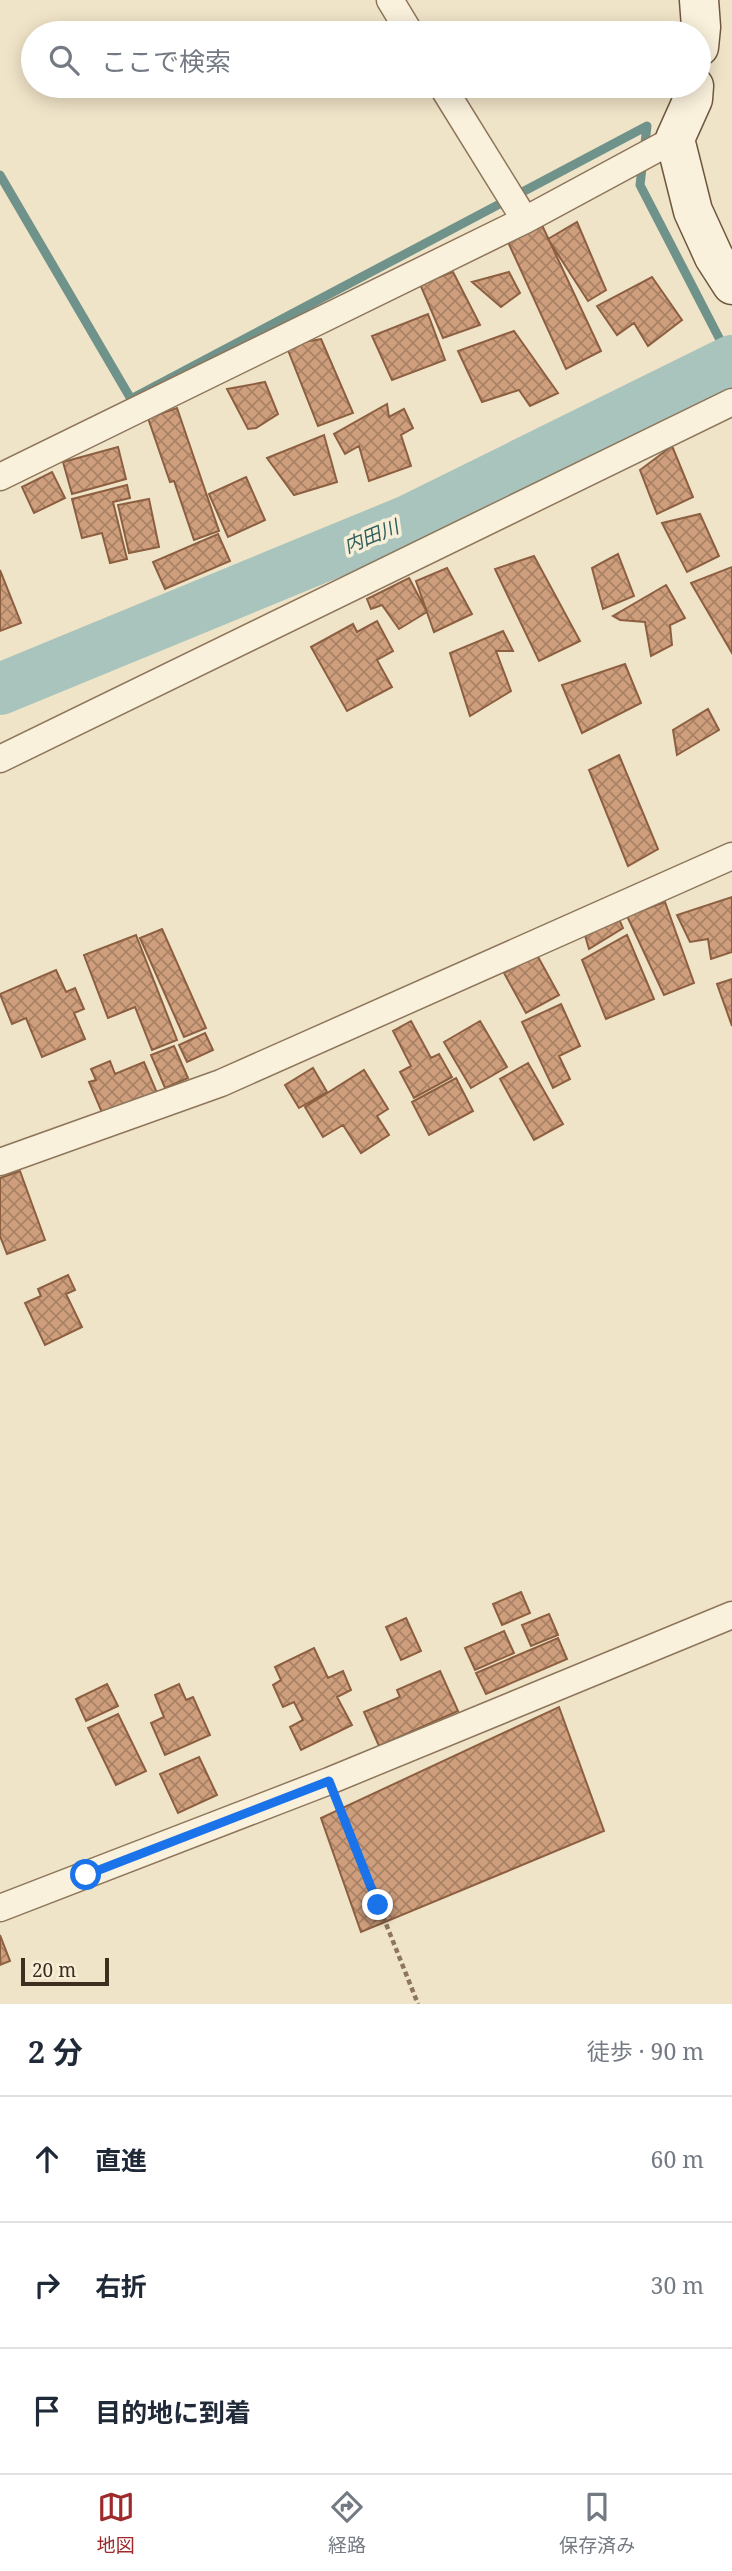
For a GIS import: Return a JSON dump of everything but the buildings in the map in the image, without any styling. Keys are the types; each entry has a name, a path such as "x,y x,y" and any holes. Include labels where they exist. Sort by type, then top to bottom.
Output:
{"main road":[{"path":"699,0 701,21"},
{"path":"693,98 675,139 693,211 714,257 731,284"}],"street":[{"path":"390,0 403,21"},
{"path":"449,98 525,220"},
{"path":"0,477 525,220 675,139"},
{"path":"0,759 732,402"},
{"path":"0,1161 221,1083 732,856"},
{"path":"0,1908 329,1781 732,1615"}],"path":[{"path":"329,1781 418,2004"}],"waterway":[{"path":"0,175 131,399 647,126 640,185 731,361"},
{"name":"内田川","path":"0,689 408,521 732,361"}],"route":[{"path":"86,1875 329,1781 378,1905"}]}
